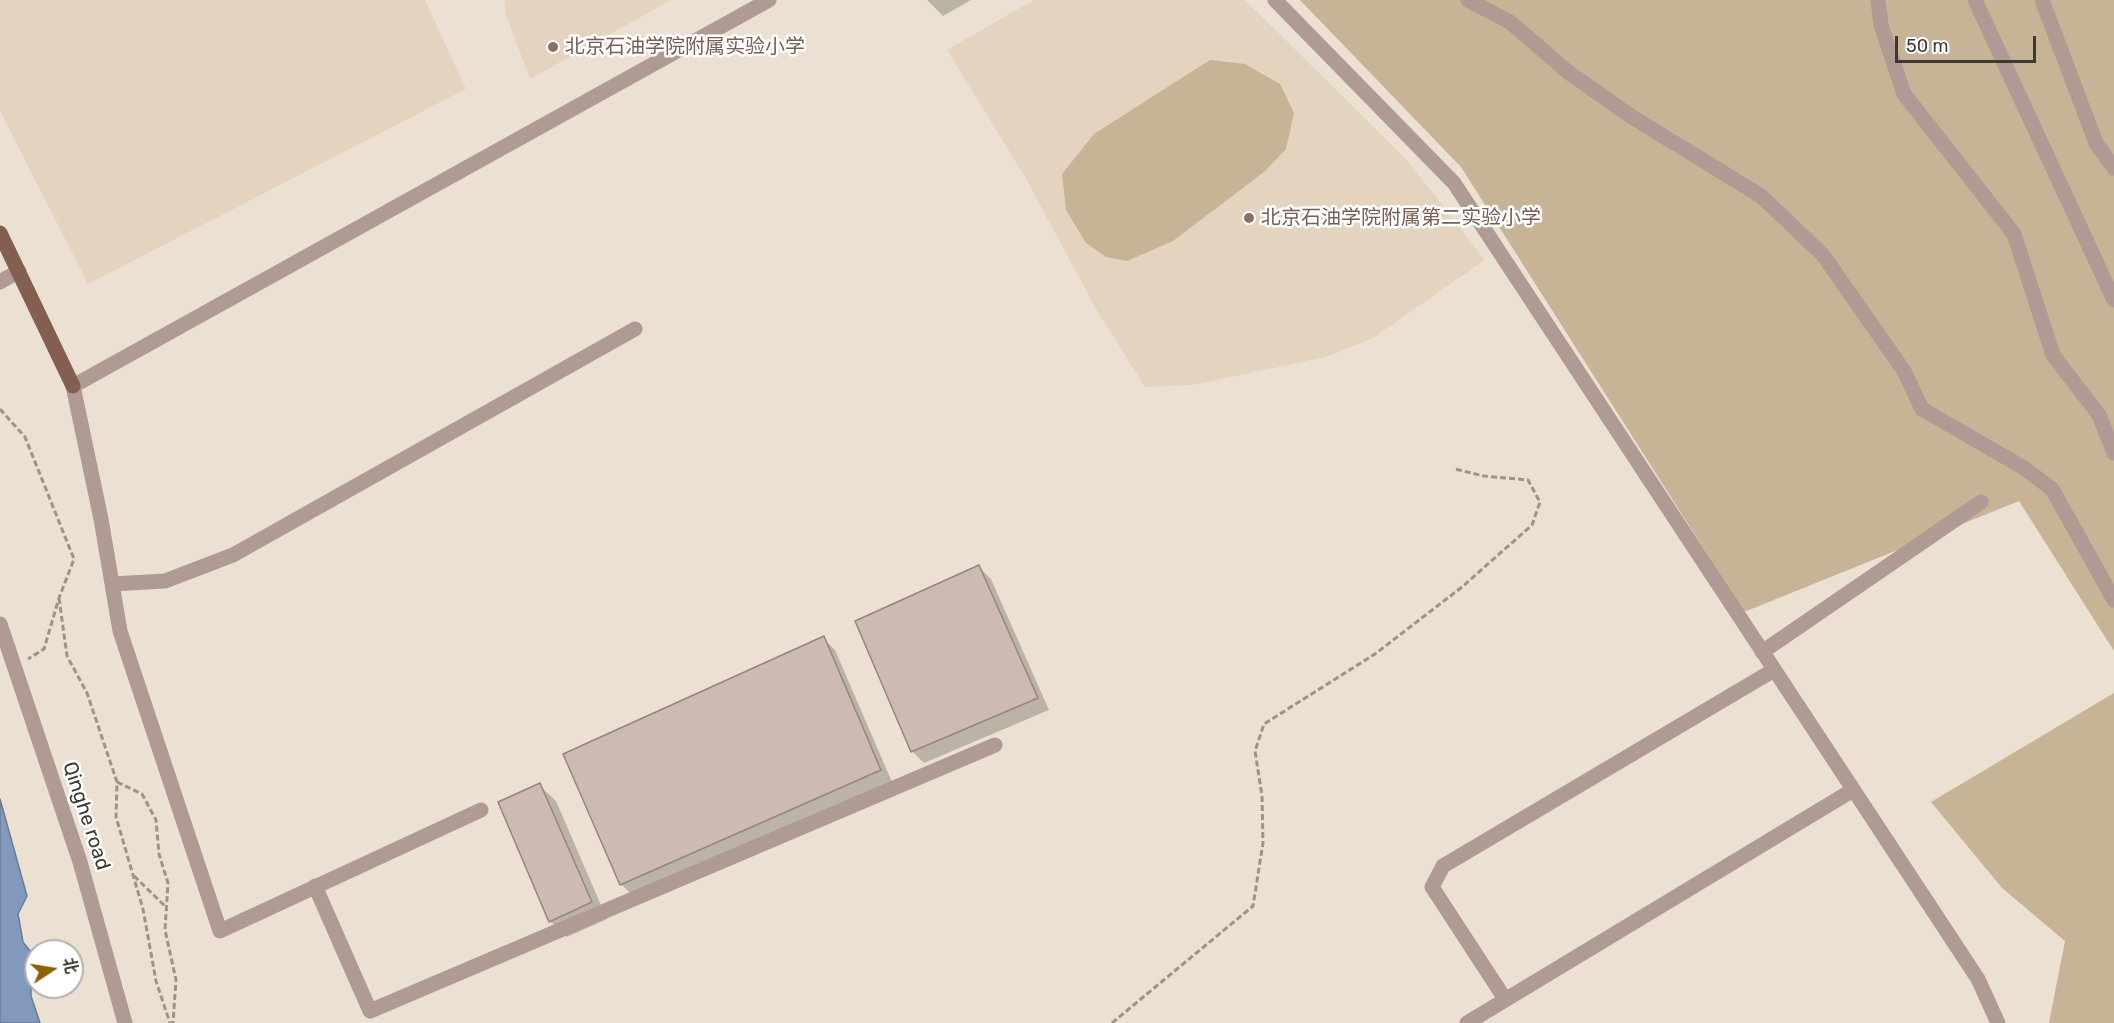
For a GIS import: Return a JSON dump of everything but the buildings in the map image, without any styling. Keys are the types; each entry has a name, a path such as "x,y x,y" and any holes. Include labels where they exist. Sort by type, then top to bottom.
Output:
{"main road":[{"path":"0,233 73,386"}],"street":[{"path":"481,810 220,931 120,631 73,386 769,0"},
{"path":"1275,0 1454,183 1978,979 1998,1023"},
{"path":"1468,0 1510,22 1568,72 1644,125 1769,204 1823,255 1904,371 1922,409 2024,468 2052,489 2114,600"},
{"path":"1878,0 1881,25 1904,94 2014,234 2053,354 2099,415 2114,453"},
{"path":"1974,0 2114,300"},
{"path":"2042,0 2096,143 2114,168"},
{"path":"0,282 19,271"},
{"path":"112,585 165,581 233,555 635,329"},
{"path":"1762,652 1981,502"},
{"name":"Qinghe road","path":"0,624 80,862 125,1023"},
{"path":"1505,999 1432,887 1443,866 1774,670"},
{"path":"315,886 370,1011 995,745"},
{"path":"1467,1023 1853,790"}],"path":[{"path":"0,409 25,437 74,559 59,598 44,649 31,658 14,663"},
{"path":"1112,1023 1253,906 1263,843 1262,796 1255,751 1264,724 1375,654 1461,587 1532,525 1540,502 1528,480 1484,476 1455,469"},
{"path":"59,598 67,656 87,693 117,782 116,817 143,909 156,981 172,1023"},
{"path":"117,782 142,794 156,820 159,854 168,883 165,930 176,980 172,1023"},
{"path":"132,875 154,893 167,908"}],"shaded area":[{"path":"0,0 425,0 466,89 88,284 0,111"},
{"name":"北京石油学院附属实验小学","path":"504,0 671,0 530,79 506,15"},
{"name":"北京石油学院附属第二实验小学","path":"1034,0 1245,0 1408,161 1485,260 1371,339 1326,357 1192,385 1145,387 1096,309 1024,175 947,50"},
{"path":"1300,0 2114,0 2114,651 2019,501 1744,612 1461,167"},
{"path":"1210,60 1245,64 1280,84 1294,113 1286,149 1264,172 1173,241 1127,261 1106,257 1086,243 1066,210 1062,174 1094,134"},
{"path":"2114,693 2114,1023 2049,1023 2065,941 2002,888 1931,802"}],"water":[{"path":"0,799 27,896 18,914 24,943 24,999 32,999 40,1023 0,1023"}],"place":[{"name":"北京石油学院附属实验小学","path":"553,47"},
{"name":"北京石油学院附属第二实验小学","path":"1249,218"}]}
